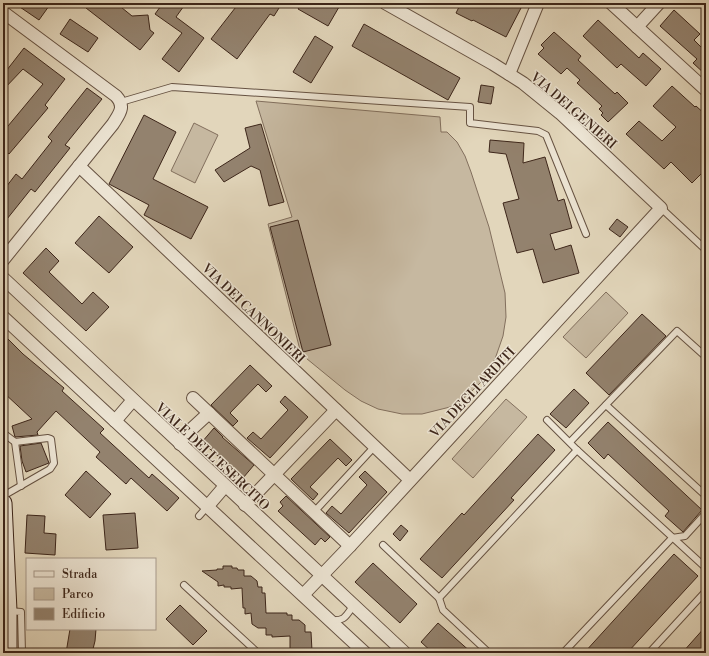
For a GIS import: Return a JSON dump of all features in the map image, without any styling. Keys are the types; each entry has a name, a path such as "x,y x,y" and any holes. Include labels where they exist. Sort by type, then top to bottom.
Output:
{"main road":[{"path":"3,503 8,611 8,653"}],"street":[{"name":"VIA DEI GENIERI","path":"384,3 509,74 543,98 661,208"},
{"path":"509,74 538,3"},
{"path":"611,3 706,90"},
{"path":"637,27 659,3"},
{"path":"3,260 113,124 121,110 121,102 105,88 5,16"},
{"name":"VIA DEI CANNONIERI","path":"79,166 410,480"},
{"name":"VIA DEGLI ARDITI","path":"303,595 350,546 661,208"},
{"name":"VIALE DELL'ESERCITO","path":"3,278 405,653"},
{"path":"3,317 115,421 203,511 303,595 365,653"},
{"path":"193,398 350,546"},
{"path":"115,421 133,400"},
{"path":"245,505 336,410"},
{"path":"180,444 184,436 209,413"},
{"path":"203,511 226,486"}],"lane":[{"path":"121,102 172,87 470,108 470,123 538,131 546,135 586,234"},
{"name":"VIA DEI GENIERI","path":"661,208 706,250"},
{"path":"570,442 677,331 706,357"},
{"path":"606,405 706,496"},
{"path":"547,420 577,450 706,568"},
{"path":"3,433 16,442 50,439 54,463 50,469 3,496"},
{"path":"16,442 21,486"},
{"path":"314,512 375,446"},
{"path":"439,598 577,450"},
{"path":"563,653 672,538 685,536 706,513"},
{"path":"383,545 439,598 443,610 489,653"},
{"path":"184,585 258,653"},
{"path":"649,653 706,591"},
{"path":"330,620 338,621 346,617 351,609 348,599"},
{"path":"8,611 21,612 22,653"}],"green space":[{"path":"256,101 440,117 441,132 447,132 457,142 465,156 471,172 489,227 505,293 506,317 503,336 495,359 484,379 468,395 450,407 422,414 402,414 378,409 361,401 345,390 301,354 268,224 292,217"},
{"path":"194,123 218,135 195,183 171,171"},
{"path":"606,292 628,313 586,358 563,337"},
{"path":"506,399 527,417 473,478 452,459"}],"building":[{"path":"14,3 44,3 49,6 39,20"},
{"path":"90,3 116,3 132,16 148,15 150,30 154,33 140,50 86,8"},
{"path":"163,3 186,3 176,17 204,38 179,72 162,59 182,33 155,14"},
{"path":"239,3 272,3 279,8 274,16 270,14 237,59 211,39"},
{"path":"302,3 333,3 339,7 328,26 298,9"},
{"path":"461,3 511,3 521,8 506,37 456,13"},
{"path":"674,10 700,34 694,40 705,51 706,50 706,75 693,63 697,59 660,26"},
{"path":"70,19 98,38 88,52 60,34"},
{"path":"598,20 639,58 643,53 661,69 646,86 621,64 617,68 583,36"},
{"path":"364,24 460,78 448,100 352,46"},
{"path":"554,32 581,56 578,60 615,94 617,92 628,103 608,122 601,115 603,113 599,109 602,106 577,83 580,80 567,68 561,74 538,54 544,48 541,45"},
{"path":"315,36 333,47 311,83 293,72"},
{"path":"24,48 65,79 45,105 48,108 9,154 3,149 3,132 43,84 23,69 3,90 3,75"},
{"path":"481,85 494,87 491,104 478,102"},
{"path":"672,86 706,115 706,169 692,183 671,162 664,169 626,134 639,121 662,141 676,127 653,106"},
{"path":"87,88 102,99 65,145 70,148 35,192 31,189 3,224 3,191 16,174 22,179 52,141 48,137"},
{"path":"144,115 176,132 153,179 208,207 191,239 144,215 149,205 109,184"},
{"path":"261,124 284,202 269,206 260,170 251,166 224,182 215,170 250,148 245,128"},
{"path":"490,140 524,143 523,163 545,157 558,201 564,199 572,228 550,234 555,250 571,245 579,273 543,283 533,249 517,253 503,203 519,199 506,154 489,152"},
{"path":"99,216 133,247 109,273 75,243"},
{"path":"617,219 628,227 620,237 609,229"},
{"path":"298,220 331,345 303,352 270,227"},
{"path":"46,248 59,261 49,272 82,304 93,292 109,307 86,331 23,273"},
{"path":"642,314 666,336 609,395 586,373"},
{"path":"3,334 23,354 64,388 62,391 104,429 100,433 149,478 152,474 179,498 167,511 131,478 126,484 96,457 100,452 56,411 37,432 38,435 15,437 12,426 32,419 3,392"},
{"path":"250,365 272,386 266,392 258,384 230,413 238,421 233,426 211,405"},
{"path":"574,389 589,403 566,428 550,414"},
{"path":"285,396 308,417 270,458 247,438 253,432 261,439 288,410 280,402"},
{"path":"608,422 702,510 683,532 665,516 669,511 608,454 604,459 588,443"},
{"path":"214,428 254,465 243,478 202,442"},
{"path":"538,434 555,450 511,498 514,500 442,578 420,559 462,513 464,515"},
{"path":"330,439 352,460 346,466 338,458 310,487 318,494 313,500 291,479"},
{"path":"41,443 49,463 26,472 22,461 20,446"},
{"path":"86,471 111,494 90,518 65,495"},
{"path":"365,471 387,492 349,533 326,513 332,506 341,514 367,485 359,477"},
{"path":"286,496 330,537 325,542 321,538 315,545 278,511 283,506 280,502"},
{"path":"135,513 138,548 106,550 103,515"},
{"path":"27,515 45,516 44,533 56,534 55,555 25,553"},
{"path":"401,525 408,531 400,541 393,534"},
{"path":"674,554 698,576 627,653 584,653"},
{"path":"373,563 417,604 400,623 355,582"},
{"path":"223,566 232,566 232,568 237,568 238,570 244,570 244,576 251,576 257,581 258,587 262,587 262,593 265,593 266,613 287,613 287,615 292,615 292,620 299,620 305,625 305,632 311,632 312,651 310,651 310,653 290,653 290,636 272,637 272,635 266,635 266,628 258,628 252,624 251,613 245,614 245,608 243,608 242,588 231,589 231,587 224,587 224,585 218,586 218,582 202,571 223,569"},
{"path":"180,605 207,631 193,645 166,619"},
{"path":"438,623 472,653 433,653 421,642"},
{"path":"706,626 706,653 682,653"},
{"path":"70,630 96,630 92,653 66,653"}]}
